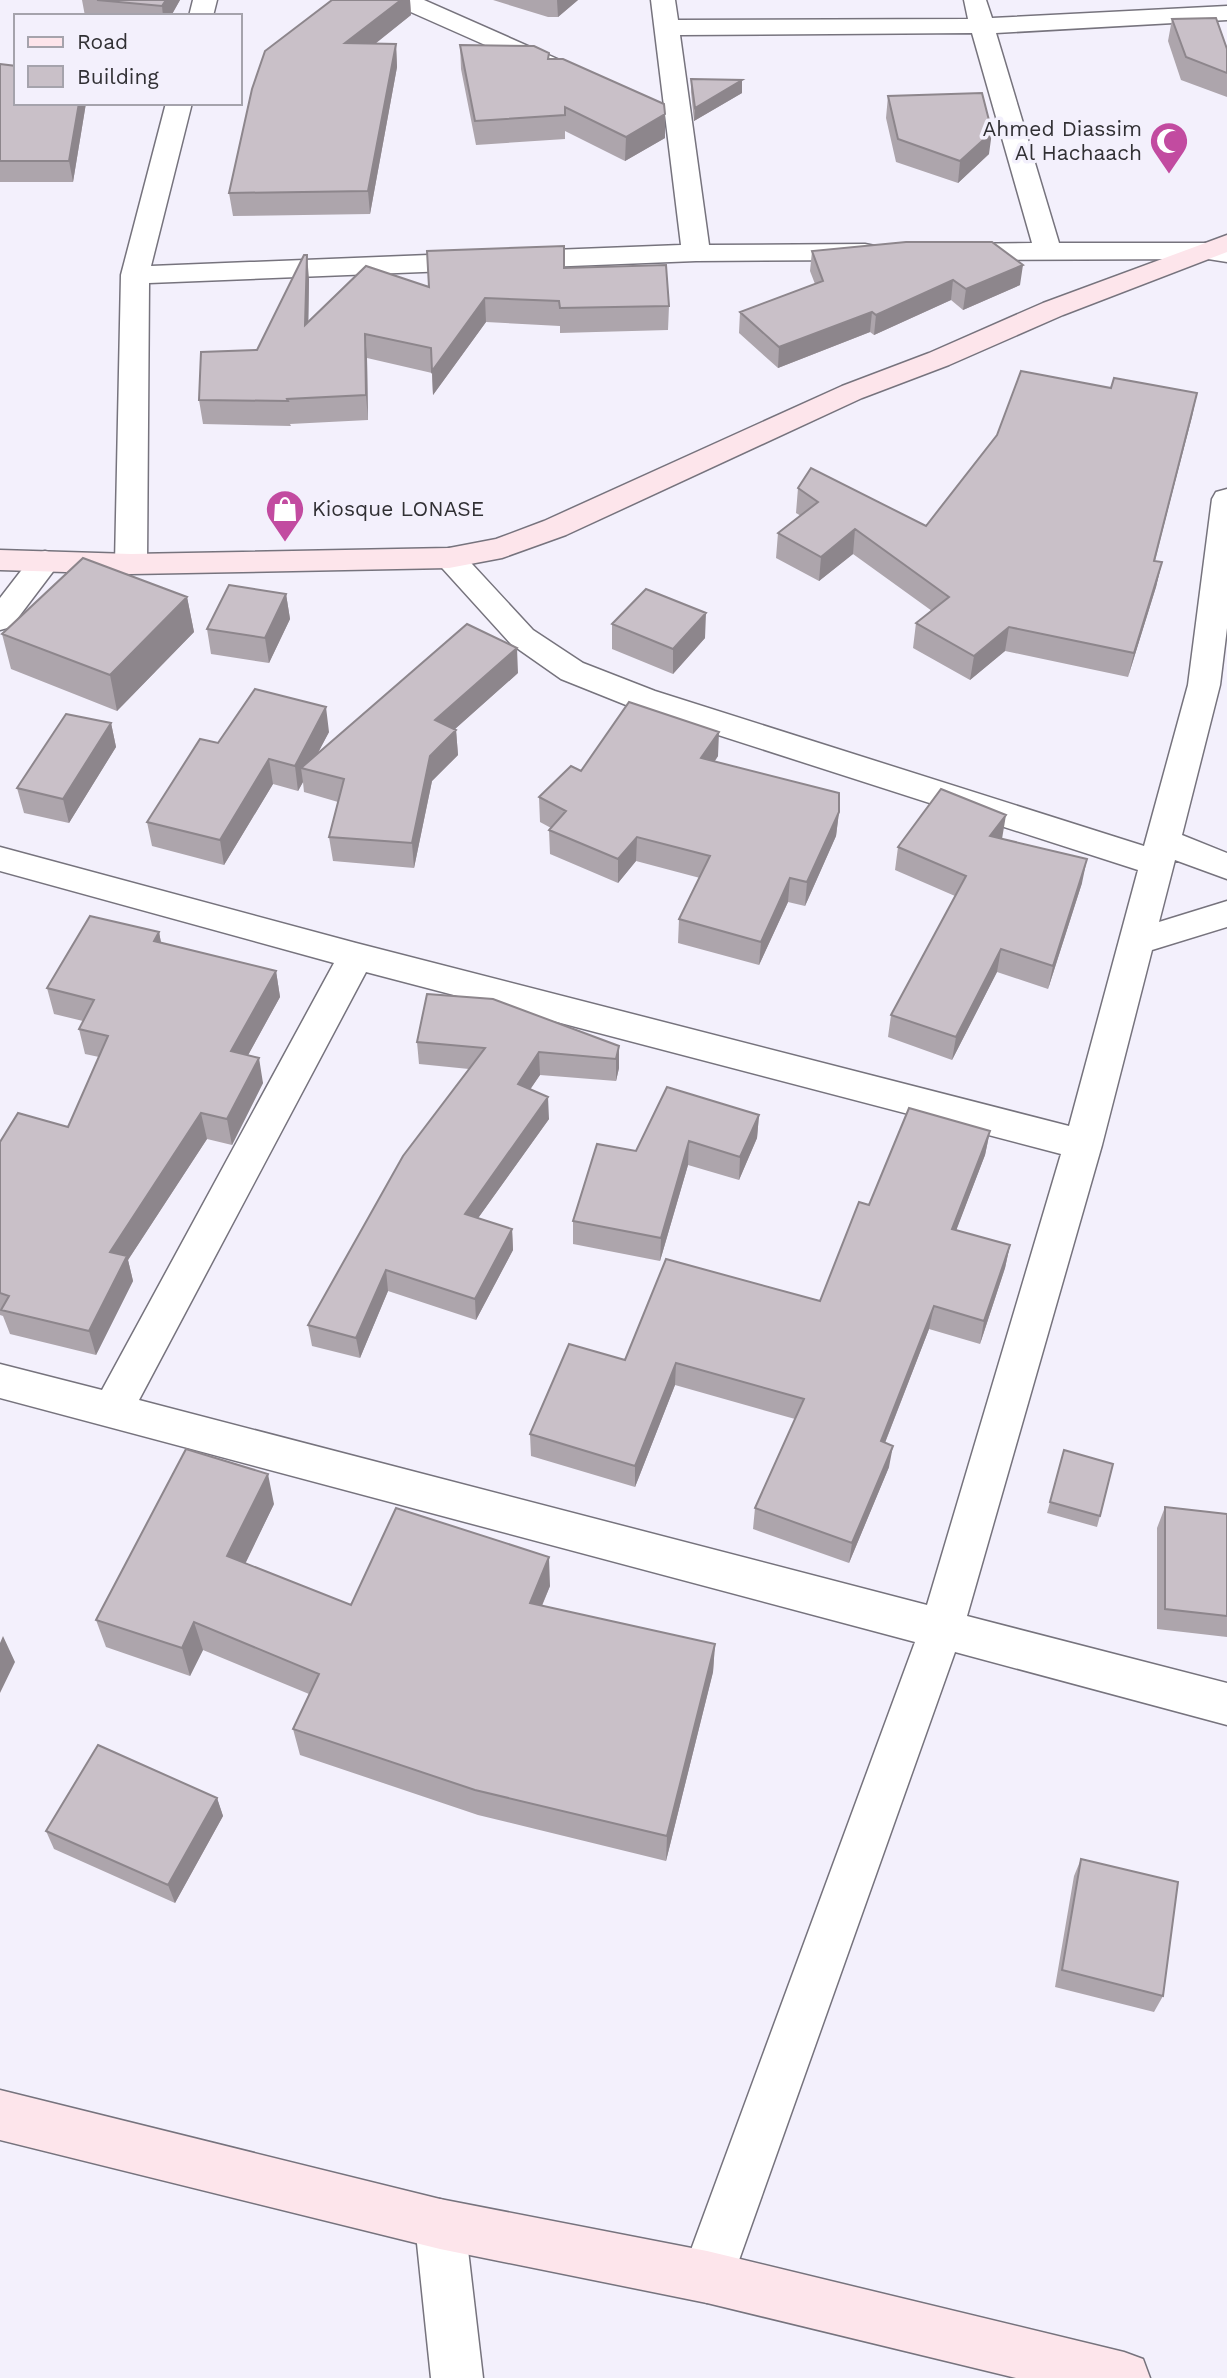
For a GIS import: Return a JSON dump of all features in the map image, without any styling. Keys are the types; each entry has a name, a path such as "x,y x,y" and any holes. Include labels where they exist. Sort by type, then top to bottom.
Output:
{"street":[{"path":"404,0 580,78"},
{"path":"663,0 696,253"},
{"path":"974,0 1048,251"},
{"path":"666,28 981,26 1227,13"},
{"path":"131,564 135,275 178,105"},
{"path":"655,111 680,122"},
{"path":"927,252 1221,249"},
{"path":"0,560 131,564 449,558 502,548 555,528 852,392 939,359 1053,310 1221,249"},
{"path":"135,275 696,253 886,252"},
{"path":"708,2277 941,1631 1083,1145 1204,685 1226,505"},
{"path":"449,558 522,637 572,671 643,699 1160,852 1227,867"},
{"path":"0,620 45,561"},
{"path":"0,859 356,956 1083,1145"},
{"path":"1136,942 1227,914"},
{"path":"112,1411 356,956"},
{"path":"0,1381 941,1631 1227,1704"},
{"path":"0,2115 440,2224 708,2277 1124,2378"},
{"path":"440,2224 457,2378"}],"building":[{"path":"97,0 166,0 162,6"},
{"path":"332,0 401,0 345,43 396,44 368,191 229,193 252,89 265,51"},
{"path":"1216,18 1227,49 1227,73 1186,57 1172,19"},
{"path":"460,45 534,46 549,53 548,59 563,59 664,104 665,114 626,137 565,107 565,115 475,121"},
{"path":"0,64 14,66 14,105 79,105 69,161 0,161"},
{"path":"691,79 742,80 695,108"},
{"path":"982,93 992,132 960,161 898,139 888,96"},
{"path":"906,242 992,242 1023,265 966,289 953,280 876,315 872,312 779,347 740,312 823,281 812,251"},
{"path":"564,246 564,268 666,265 669,306 560,308 559,301 485,298 432,371 431,348 365,334 366,395 287,399 288,401 199,400 201,352 257,350 304,255 307,255 305,325 366,266 429,287 427,251"},
{"path":"1021,371 1111,388 1114,378 1197,393 1154,561 1162,562 1134,653 1009,627 974,656 916,623 949,597 855,529 821,557 778,533 818,502 798,488 811,468 926,526 997,435"},
{"path":"83,558 187,597 110,675 2,634"},
{"path":"229,585 286,594 265,638 207,629"},
{"path":"646,589 706,613 673,649 612,624"},
{"path":"467,624 517,648 435,720 456,730 430,756 412,843 329,837 344,779 301,768"},
{"path":"255,689 326,707 295,766 269,759 220,840 147,822 200,739 218,743"},
{"path":"629,702 719,732 701,758 839,793 839,812 807,882 790,878 761,942 679,919 710,856 637,837 618,859 549,830 566,811 539,797 571,766 581,771"},
{"path":"66,714 111,723 63,799 17,788"},
{"path":"941,789 1006,815 990,836 1087,859 1053,966 1001,949 956,1037 891,1015 966,876 898,847"},
{"path":"90,916 159,932 154,941 276,971 231,1051 259,1058 227,1119 201,1113 110,1252 127,1256 89,1331 1,1310 9,1296 0,1293 0,1142 18,1113 68,1127 108,1036 79,1029 94,1000 47,988"},
{"path":"427,994 493,999 619,1046 616,1059 539,1052 518,1084 548,1097 465,1214 512,1229 475,1299 386,1270 356,1338 308,1325 403,1156 485,1048 417,1042"},
{"path":"667,1087 759,1115 740,1157 689,1141 661,1238 573,1221 597,1144 636,1151"},
{"path":"909,1108 990,1131 952,1229 1010,1245 984,1321 934,1306 881,1441 893,1446 852,1543 755,1508 804,1399 676,1363 635,1466 530,1434 569,1344 625,1360 666,1259 820,1301 859,1202 869,1205"},
{"path":"186,1449 268,1474 227,1556 351,1605 396,1508 549,1557 530,1603 715,1644 667,1836 475,1790 293,1729 319,1674 194,1622 182,1648 96,1620"},
{"path":"1064,1450 1113,1464 1100,1516 1050,1502"},
{"path":"1165,1507 1227,1514 1227,1616 1165,1609"},
{"path":"98,1745 217,1798 168,1885 46,1831"},
{"path":"1081,1859 1178,1882 1163,1996 1062,1970"}],"place":[{"name":"Ahmed Diassim Al Hachaach","path":"1169,175"},
{"name":"Kiosque LONASE","path":"285,543"}]}
